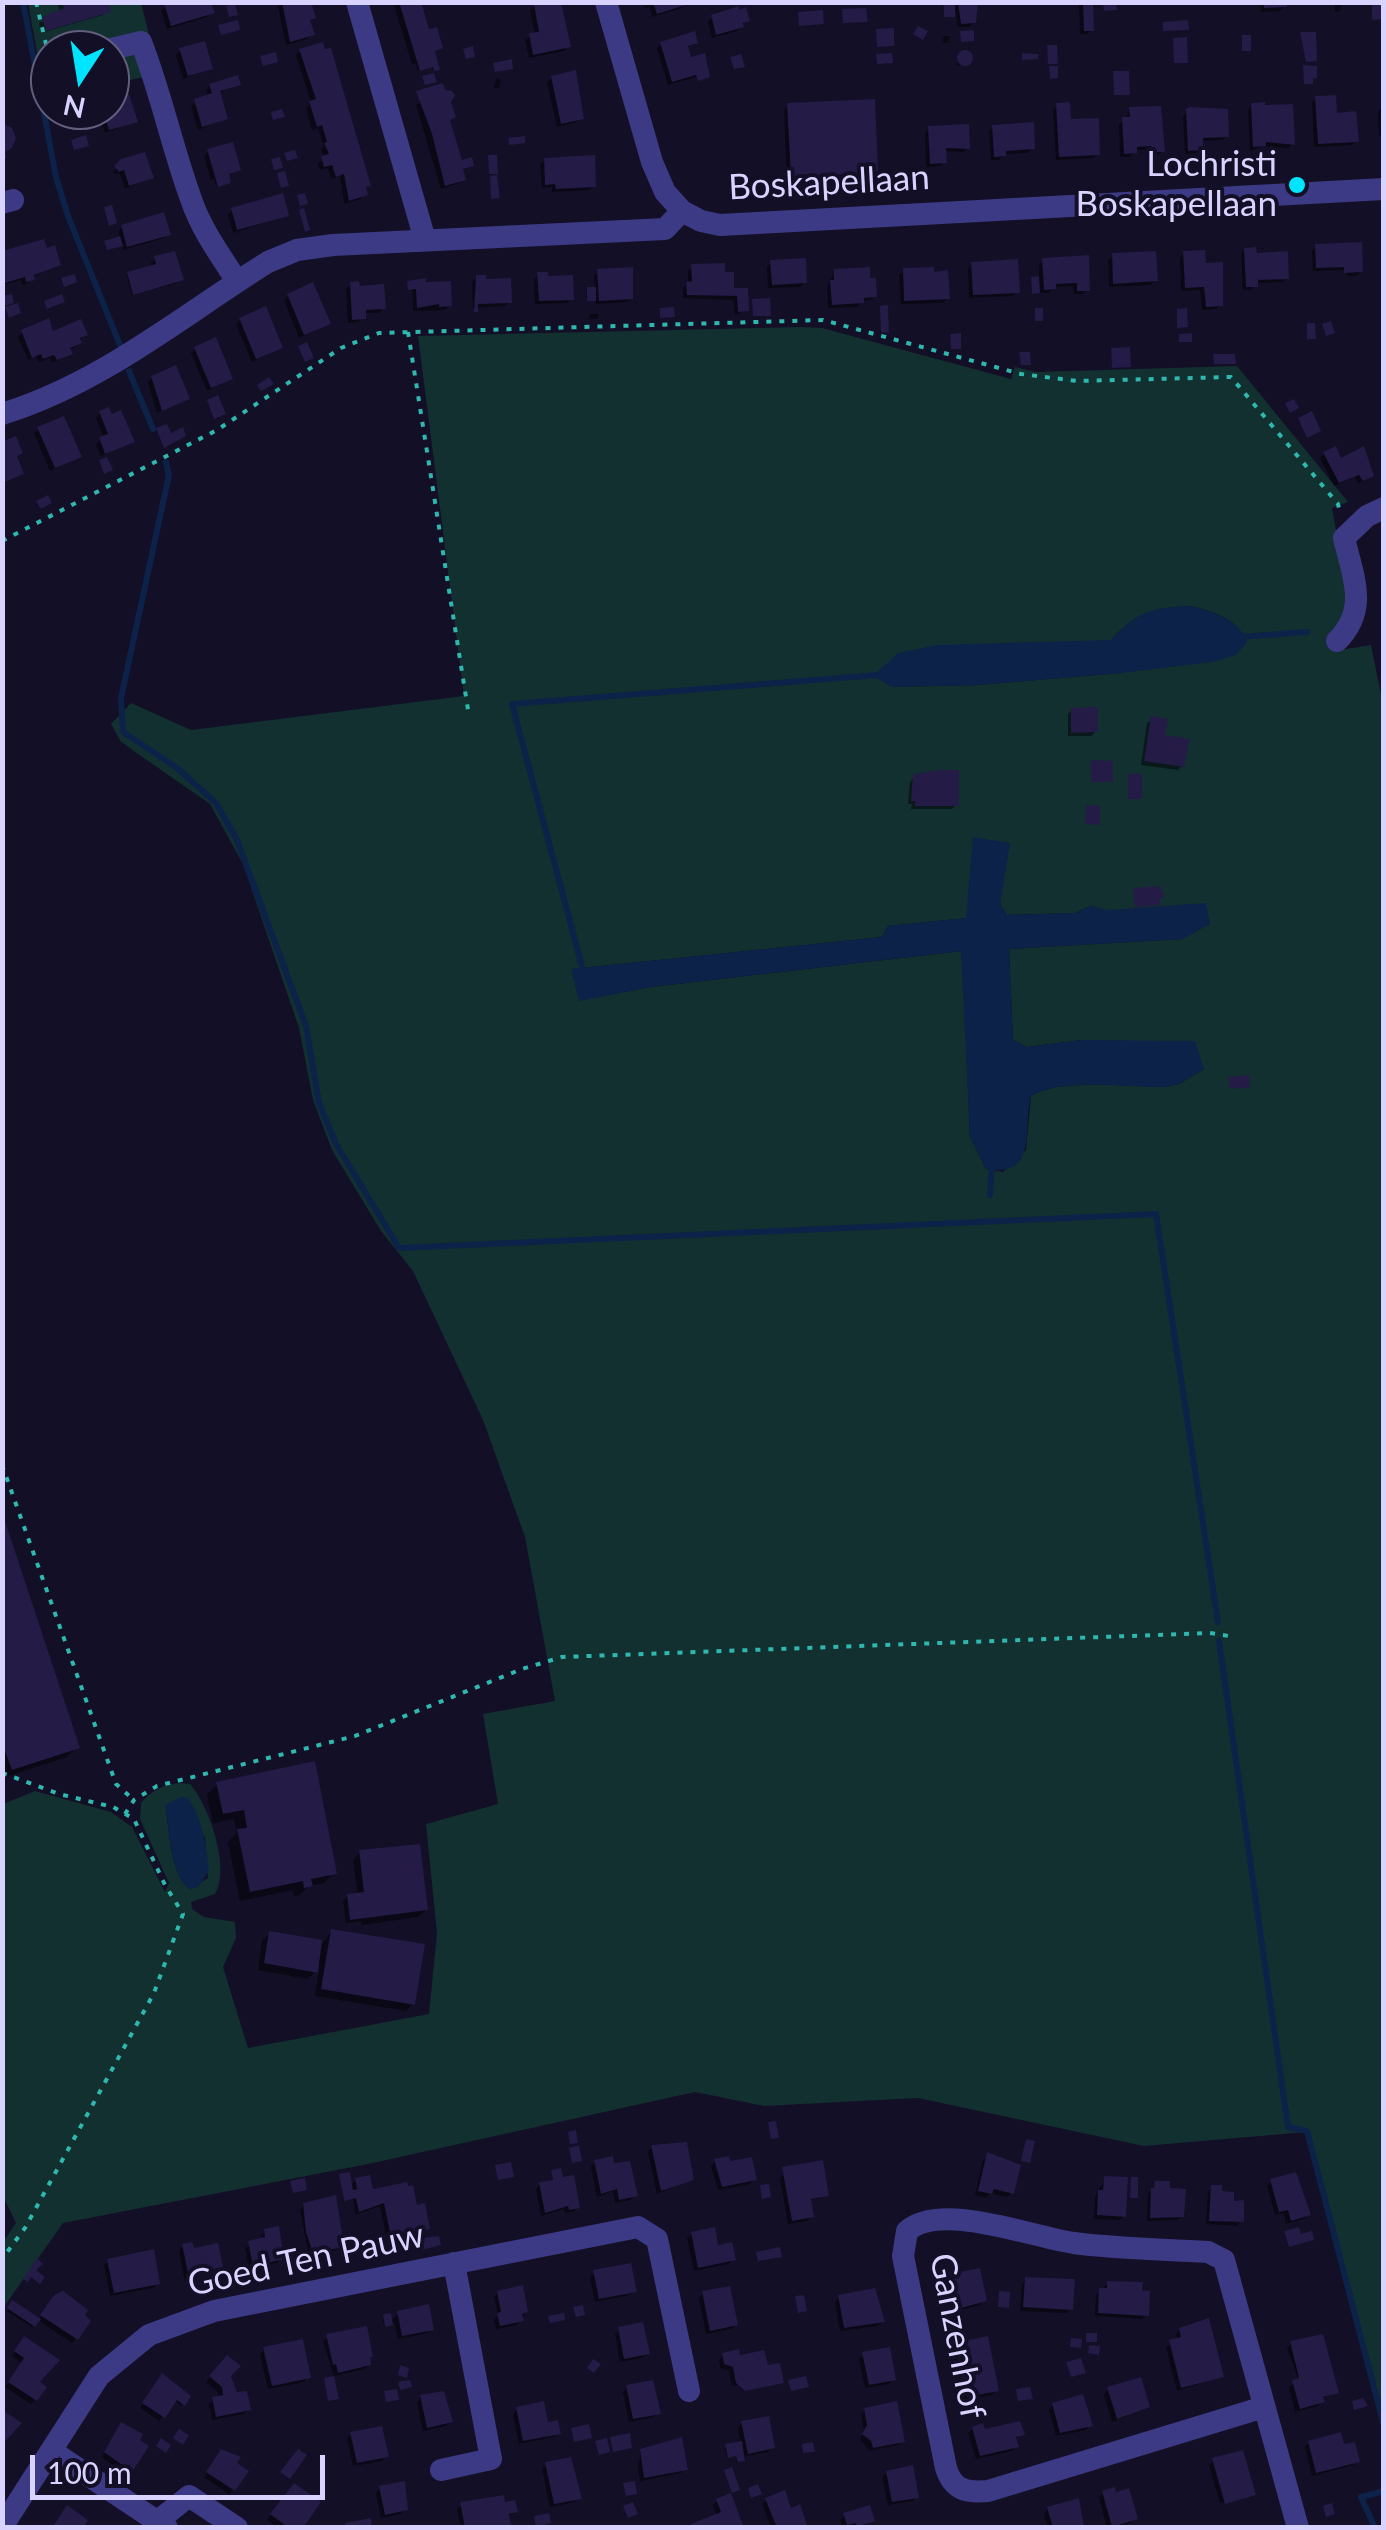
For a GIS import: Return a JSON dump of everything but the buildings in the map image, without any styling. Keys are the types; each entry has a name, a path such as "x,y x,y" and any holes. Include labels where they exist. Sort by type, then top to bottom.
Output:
{"street":[{"path":"357,2 424,240"},
{"path":"606,2 652,162 665,192 682,211"},
{"path":"130,45 141,42 191,200 206,233 237,281"},
{"name":"Boskapellaan","path":"2,414 72,388 105,370 237,281 297,250 665,229 682,211 701,222 720,225 1384,189"},
{"path":"1338,641 1349,629 1358,608 1344,538 1367,516 1384,508"},
{"name":"Ganzenhof","path":"1264,2407 988,2490 960,2490 950,2481 942,2448 903,2256 907,2232 930,2219 963,2220 1074,2243 1208,2252 1224,2260 1298,2528"},
{"name":"Goed Ten Pauw","path":"2,2527 99,2376 149,2335 214,2311 454,2263 638,2227 657,2238 689,2391"},
{"name":"Goed Ten Pauw","path":"441,2470 491,2459 454,2263"},
{"path":"53,2452 163,2524 189,2496 237,2528"}],"path":[{"path":"36,2 43,30"},
{"path":"2,541 218,430 341,348 378,333 824,320 1021,374 1077,381 1230,377 1338,504 1344,538"},
{"path":"408,332 468,716"},
{"path":"2,1466 116,1784 134,1800"},
{"path":"125,1814 134,1800 157,1786 355,1736 522,1669 562,1657 1210,1633 1235,1637"},
{"path":"2,1772 59,1794 113,1807 134,1819 165,1885 184,1914 154,1993 25,2228 2,2259"}],"green space":[{"path":"28,3 141,3 159,74 130,80 130,30 33,30"},
{"path":"801,327 822,328 1011,379 1015,367 1036,372 1237,366 1348,502 1332,508 1350,606 1340,650 1371,645 1383,704 1383,2426 1307,2132 1144,2146 918,2098 764,2106 695,2092 368,2164 63,2223 3,2308 3,2242 16,2223 2,2194 3,1804 35,1791 111,1812 132,1827 165,1892 169,1883 140,1819 141,1803 163,1787 190,1784 210,1821 221,1869 215,1894 191,1902 192,1909 204,1917 235,1922 236,1938 223,1967 248,2048 429,2014 437,1933 426,1824 498,1804 483,1714 555,1701 525,1537 483,1420 413,1271 381,1231 332,1150 313,1100 299,1028 243,864 210,804 121,742 111,724 131,703 191,730 464,696 418,336","holes":["1190,606 1231,622 1246,642 1120,673 977,685 893,687 1111,640 1146,614","973,838 1009,843 1000,904 1007,915 1075,913 1091,906 1183,939 1009,949 1013,1040 1027,1047 1081,1040 1204,1069 1179,1084 1164,1087 1076,1085 1031,1096 1026,1150 1003,1172 986,1169 970,1136 962,951 651,987 579,1000 572,969 882,937 888,926 967,918","165,1805 205,1837 208,1878 189,1889 174,1861"]}],"water":[{"path":"1190,606 1232,622 1247,642 1236,655 1212,662 1121,673 977,685 892,687 873,676 898,653 937,645 1111,640 1146,613"},
{"path":"973,837 1010,843 1000,904 1007,915 1075,913 1091,906 1108,910 1206,903 1210,924 1183,939 1009,949 1013,1040 1027,1047 1081,1040 1195,1041 1204,1069 1179,1084 1164,1087 1076,1085 1043,1090 1031,1096 1021,1159 1003,1170 986,1169 970,1136 961,951 651,987 579,1001 571,969 882,937 888,926 966,918"},
{"path":"188,1798 197,1815 209,1871 198,1887 189,1889 174,1861 165,1805"}],"waterway":[{"path":"23,2 56,177 120,345"},
{"path":"129,371 153,429"},
{"path":"166,462 169,475 121,698 123,732 177,768 216,803 237,840 306,1026 319,1103 336,1144 399,1248 1156,1214 1218,1622"},
{"path":"1239,637 1307,632"},
{"path":"584,974 512,704 878,675"},
{"path":"990,1195 992,1163"},
{"path":"1219,1641 1288,2127 1307,2131 1384,2426"},
{"path":"1375,2528 1361,2497 1384,2491"}],"place":[{"name":"Lochristi Boskapellaan","path":"1297,185"}]}
